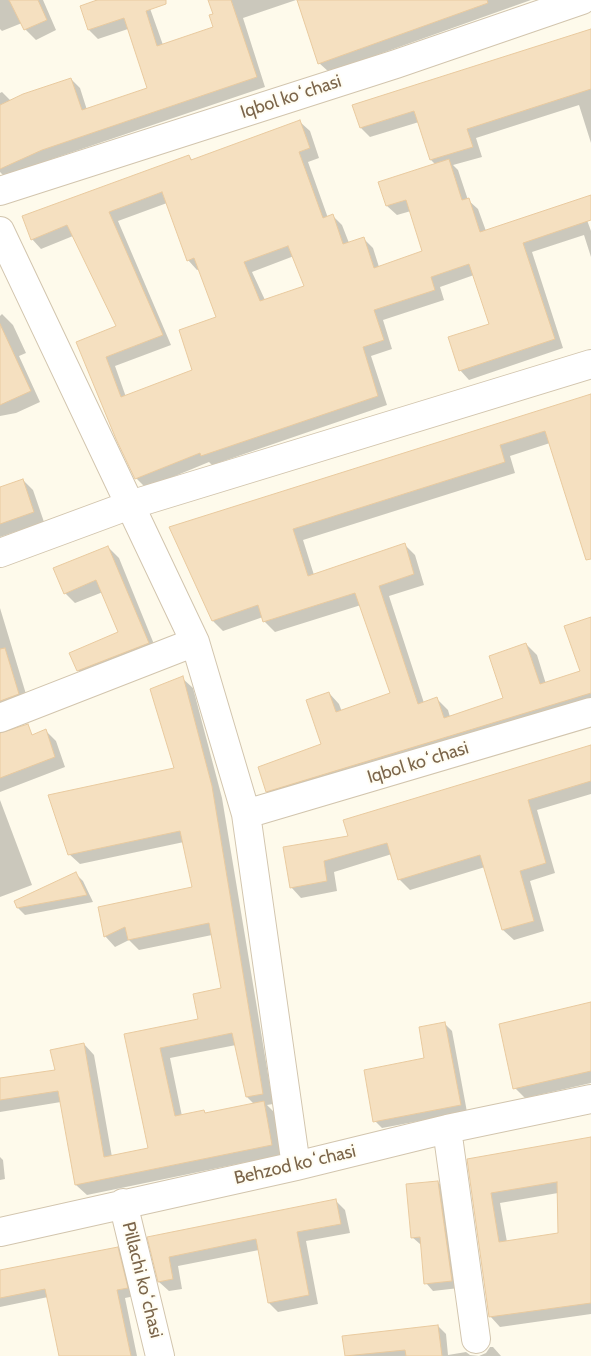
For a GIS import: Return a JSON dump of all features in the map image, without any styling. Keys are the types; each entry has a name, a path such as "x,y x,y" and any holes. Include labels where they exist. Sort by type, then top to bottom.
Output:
{"street":[{"name":"Iqbol koʻchasi","path":"0,191 396,64 582,0"},
{"path":"0,231 196,642 246,814 296,1166"},
{"path":"0,553 130,504 591,364"},
{"path":"0,718 196,642"},
{"name":"Iqbol koʻchasi","path":"246,814 591,712"},
{"name":"Behzod koʻchasi","path":"0,1232 591,1099"},
{"path":"447,1130 476,1339"},
{"name":"Pillachi koʻchasi","path":"123,1203 160,1356"}],"building":[{"path":"9,0 38,0 47,20 24,30"},
{"path":"97,0 166,0 166,4 146,11 157,46 213,27 209,15 213,14 208,0 231,0 257,77 42,150 0,169 0,105 23,94 71,78 82,110 147,88 124,18 88,30 80,6"},
{"path":"297,0 487,0 488,3 318,64"},
{"path":"591,29 591,89 467,129 473,147 430,160 414,111 360,128 352,105"},
{"path":"300,120 310,148 299,152 323,218 333,214 343,244 364,237 374,268 422,251 406,200 386,206 378,182 449,159 462,200 469,198 480,232 591,195 591,220 523,243 555,339 459,371 448,337 489,324 469,264 431,277 435,290 374,310 384,340 363,347 378,396 201,456 200,453 135,479 116,439 76,342 116,326 67,225 31,240 22,216 189,155 191,160","holes":["162,192 187,261 194,258 216,317 179,330 192,370 121,397 106,357 163,335 109,212","288,246 304,286 260,301 244,262"]},
{"path":"0,324 31,391 0,405"},
{"path":"591,394 591,559 586,560 545,431 500,445 505,462 293,529 308,576 405,543 414,574 379,586 418,704 437,697 444,718 503,698 489,656 526,643 540,684 580,671 564,626 591,617 591,693 266,792 258,767 321,744 306,700 329,692 336,712 390,693 355,593 263,622 258,605 212,621 169,527"},
{"path":"23,479 34,512 0,524 0,487"},
{"path":"108,546 149,643 77,671 69,653 118,632 96,580 64,594 53,568"},
{"path":"5,648 19,694 0,701 0,649"},
{"path":"183,676 212,786 263,1094 246,1097 232,1033 160,1048 175,1116 204,1110 205,1113 264,1101 272,1145 75,1185 58,1091 0,1100 0,1078 55,1070 50,1050 84,1043 104,1157 148,1148 124,1034 198,1019 193,994 221,988 209,923 128,940 125,927 104,937 98,907 192,887 180,831 68,855 48,795 174,768 150,689"},
{"path":"28,724 32,735 46,729 55,757 0,778 0,733"},
{"path":"591,745 591,781 528,800 546,863 520,871 534,921 502,930 480,855 398,880 387,843 324,861 327,881 290,888 283,847 348,836 343,820"},
{"path":"76,872 87,895 17,908 14,901"},
{"path":"591,1002 591,1071 513,1089 499,1024"},
{"path":"445,1022 461,1105 373,1122 364,1070 424,1058 419,1027"},
{"path":"591,1137 591,1303 489,1317 467,1159","holes":["557,1182 558,1233 499,1242 491,1193"]},
{"path":"438,1181 452,1281 424,1284 420,1237 411,1238 406,1184"},
{"path":"336,1199 341,1224 297,1232 309,1295 268,1303 256,1239 169,1257 173,1279 158,1282 147,1237"},
{"path":"118,1247 128,1288 117,1290 131,1356 59,1356 45,1289 0,1298 0,1270"},
{"path":"438,1325 442,1356 406,1356 405,1350 345,1356 342,1336"}]}
